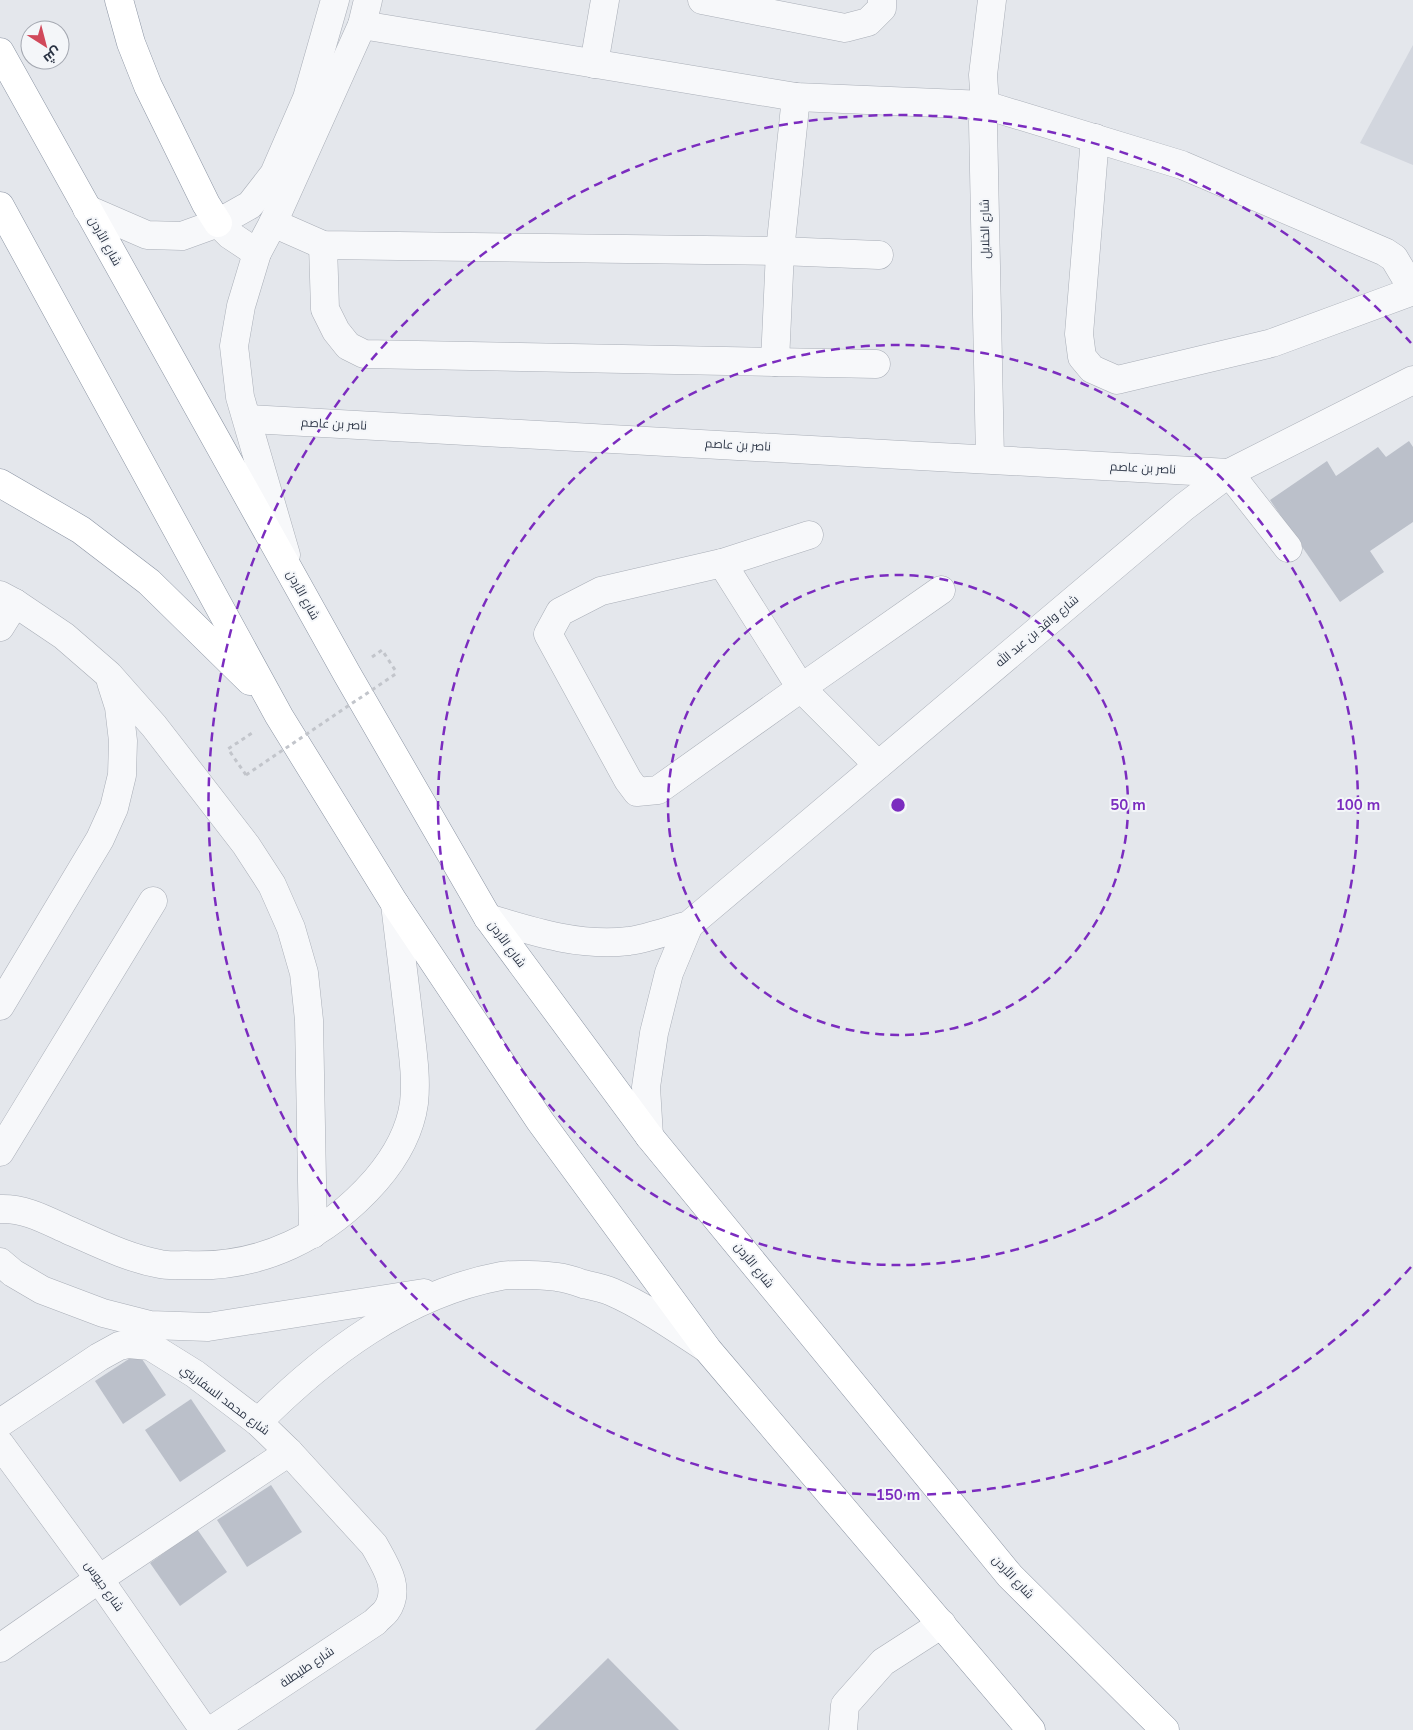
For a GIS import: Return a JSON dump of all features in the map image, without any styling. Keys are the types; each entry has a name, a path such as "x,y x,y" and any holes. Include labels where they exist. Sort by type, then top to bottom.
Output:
{"highway":[{"path":"119,0 131,42 148,86 206,204 218,223"},
{"name":"شارع الأردن","path":"0,52 293,577 488,918 649,1136 1010,1576 1165,1730"},
{"path":"0,206 270,701 395,904 540,1121 708,1350 1030,1729"},
{"path":"0,484 81,530 149,582 270,701"}],"street":[{"path":"87,209 147,235 182,236 218,223 250,205 274,174 307,98 335,0"},
{"path":"594,64 604,0"},
{"path":"702,0 845,28 868,22 882,8 882,0"},
{"name":"شارع الخلايل","path":"990,459 983,75 992,0"},
{"path":"293,577 240,397 234,346 241,306 257,253 273,223 365,12 594,64 796,97 985,105 1095,138 1182,165 1385,252 1394,258 1413,290 1272,344 1117,380 1092,369 1082,357 1079,334 1095,138"},
{"path":"775,362 780,251 796,97"},
{"path":"218,223 230,235 257,253"},
{"path":"273,223 323,245 780,251 879,255"},
{"path":"323,245 326,309 336,331 348,346 364,354 876,364"},
{"name":"شارع واقد بن عبد الله","path":"488,918 546,936 584,942 629,941 689,925 1184,507 1229,473 1413,380"},
{"name":"ناصر بن عاصم","path":"248,419 1229,473"},
{"path":"1229,473 1288,548"},
{"path":"809,535 722,563 601,591 560,612 548,634 628,780 637,792 658,790 941,590"},
{"path":"722,563 800,688 878,765"},
{"path":"0,627 7,599 64,636 109,675 154,726 246,846 272,885 291,928 304,973 308,1020 313,1234"},
{"path":"0,1006 100,839 114,808 122,775 123,741 119,708 109,675"},
{"path":"0,1152 153,901"},
{"path":"0,1210 11,1209 34,1214 125,1255 161,1264 199,1266 237,1263 277,1251 313,1234 344,1212 390,1164 405,1135 414,1104 415,1073 395,904"},
{"name":"شارع واقد بن عبد الله","path":"649,1136 646,1087 654,1033 669,973 689,925"},
{"path":"0,1262 13,1273 42,1290 103,1313 150,1325 208,1327 392,1297 449,1290 502,1276 558,1277 611,1291 659,1318 708,1350"},
{"path":"258,1422 291,1389 327,1359 350,1343 406,1309 449,1290"},
{"name":"شارع محمد السفاريني","path":"0,1423 99,1357 119,1346 128,1344 150,1346 203,1380 258,1422 289,1452 374,1545 390,1577 393,1586 393,1597"},
{"name":"شارع جيوس","path":"0,1444 99,1579 204,1730"},
{"path":"0,1648 99,1579 289,1452"},
{"name":"شارع طليطلة","path":"212,1730 375,1622 386,1610 393,1597"},
{"path":"843,1730 845,1705 883,1662 942,1624"}],"path":[{"path":"228,749 246,775 397,673 382,650"}],"shaded area":[{"path":"1413,45 1413,165 1360,143"}],"building":[{"path":"1409,441 1413,447 1413,522 1370,551 1384,572 1340,602 1270,500 1327,461 1336,476 1378,447 1386,457"},
{"path":"138,1353 166,1395 123,1424 95,1381"},
{"path":"191,1399 226,1451 180,1482 145,1430"},
{"path":"271,1485 302,1532 247,1567 217,1520"},
{"path":"197,1529 227,1572 180,1606 150,1563"},
{"path":"608,1658 679,1730 535,1730"}]}
